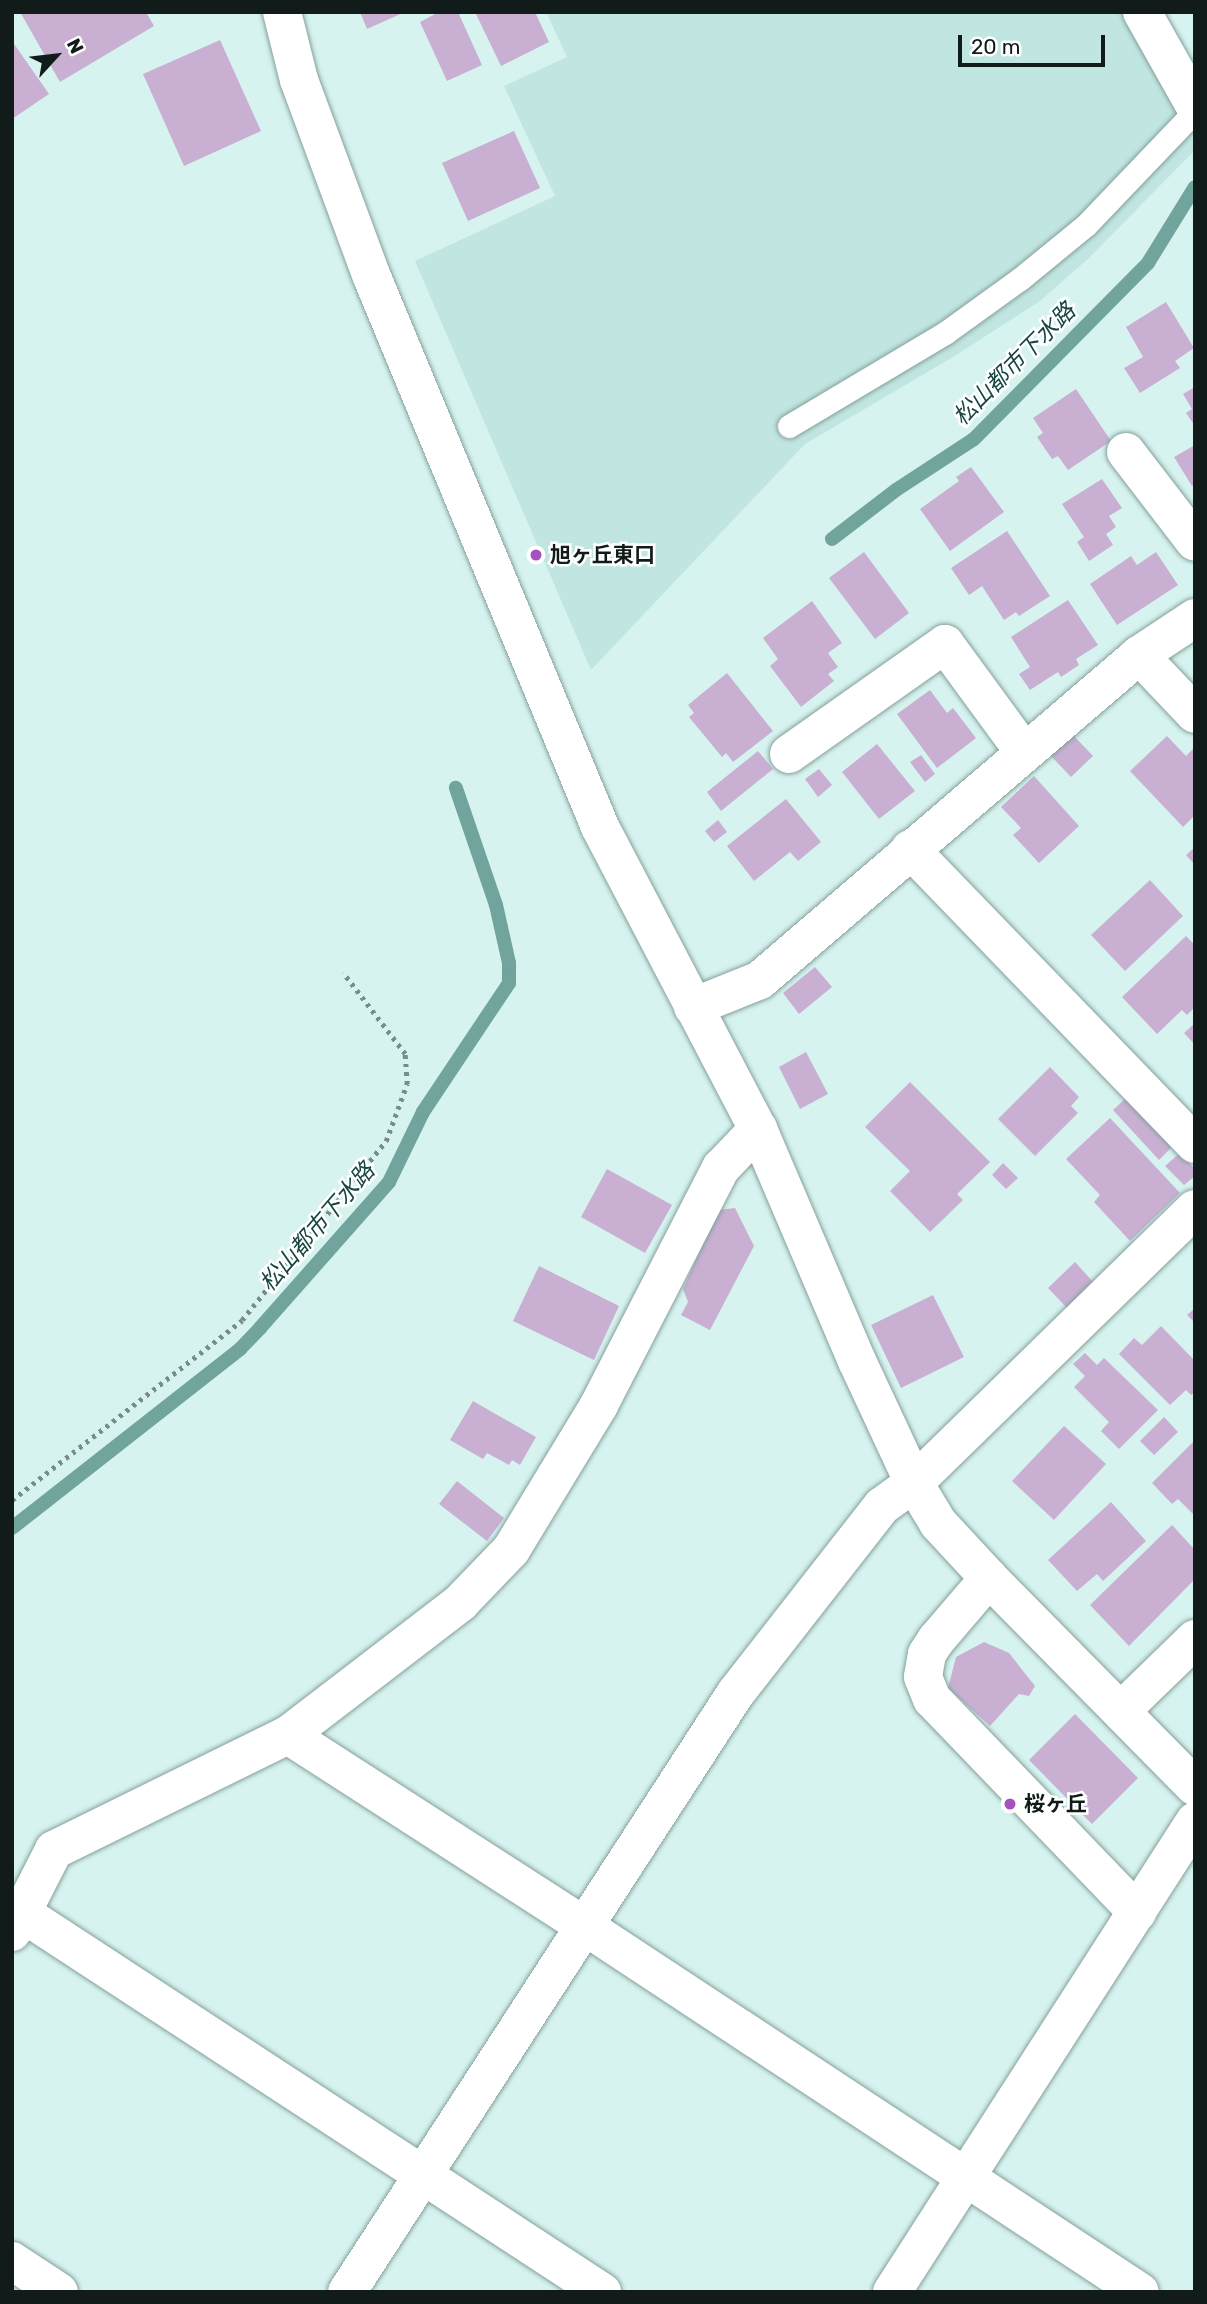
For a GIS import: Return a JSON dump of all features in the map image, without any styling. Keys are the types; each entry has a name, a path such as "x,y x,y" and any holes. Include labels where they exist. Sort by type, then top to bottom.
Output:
{"street":[{"path":"282,12 299,80 372,277 600,827 758,1129 857,1361 914,1483 938,1523 1195,1787"},
{"path":"1142,12 1195,109"},
{"path":"1126,452 1195,542"},
{"path":"693,1007 760,980 1139,655 1195,618"},
{"path":"789,754 945,643 1024,752"},
{"path":"1139,655 1195,714"},
{"path":"910,849 1195,1144"},
{"path":"602,2292 422,2173 17,1923 54,1850 288,1735 460,1603 511,1550 598,1405 721,1168 758,1129"},
{"path":"347,2292 736,1694 882,1506 914,1483 1195,1209"},
{"path":"989,1578 936,1640 928,1654 923,1677 932,1699 1137,1912"},
{"path":"1122,1710 1195,1639"},
{"path":"288,1735 586,1927 1140,2292"},
{"path":"892,2292 1195,1822"},
{"path":"12,2261 60,2292"}],"lane":[{"path":"789,426 944,332 1020,279 1086,225 1195,109"}],"path":[{"path":"12,1500 242,1320 386,1141 407,1084 405,1054 343,973"}],"shaded area":[{"path":"546,12 1122,12 1195,135 1195,150 1090,257 1040,301 953,357 805,444 591,670 415,261 555,196 504,86 567,57"}],"building":[{"path":"20,12 146,12 154,26 60,82"},
{"path":"360,12 405,12 367,29"},
{"path":"439,12 458,12 482,65 447,81 420,22"},
{"path":"475,12 535,12 549,42 501,66"},
{"path":"220,40 261,131 184,166 143,74"},
{"path":"12,41 49,94 12,119"},
{"path":"514,131 540,188 468,221 442,163"},
{"path":"1166,302 1194,348 1175,361 1180,368 1140,393 1124,368 1143,357 1126,327"},
{"path":"1195,387 1195,426 1186,413 1192,409 1183,394"},
{"path":"1076,389 1111,441 1068,470 1058,456 1052,459 1037,437 1043,433 1033,418"},
{"path":"1195,445 1195,484 1192,486 1174,457"},
{"path":"971,467 1004,512 950,551 920,509 959,481 956,477"},
{"path":"1102,479 1122,508 1109,516 1116,527 1106,534 1113,545 1089,561 1077,542 1084,537 1062,504"},
{"path":"1007,531 1050,596 1019,616 1016,612 1004,620 982,586 969,595 951,568"},
{"path":"864,552 909,613 875,639 829,578"},
{"path":"1156,552 1178,585 1117,625 1090,584 1131,556 1137,565"},
{"path":"1068,600 1098,645 1076,659 1079,665 1061,677 1058,672 1030,690 1019,674 1030,667 1011,637"},
{"path":"812,601 842,643 828,653 838,667 828,674 834,681 801,707 770,666 778,659 763,638"},
{"path":"727,673 773,731 733,762 726,753 722,757 689,717 694,713 688,705"},
{"path":"930,690 947,713 953,708 976,738 937,768 897,714"},
{"path":"1073,735 1093,756 1071,777 1051,756"},
{"path":"1167,736 1186,756 1195,747 1195,815 1183,827 1130,771"},
{"path":"877,744 915,791 879,819 842,772"},
{"path":"758,751 773,769 721,811 707,792"},
{"path":"921,755 935,774 925,782 910,762"},
{"path":"819,769 832,785 818,797 805,779"},
{"path":"1034,776 1079,826 1039,863 1013,835 1021,828 1001,807"},
{"path":"786,799 821,842 798,861 790,852 754,881 727,846"},
{"path":"718,820 727,832 714,842 705,831"},
{"path":"1195,847 1195,865 1186,855"},
{"path":"1150,880 1183,916 1125,971 1091,935"},
{"path":"1186,936 1195,945 1195,1007 1187,1015 1182,1010 1157,1034 1122,997"},
{"path":"815,967 832,987 799,1014 783,993"},
{"path":"1195,1023 1195,1045 1184,1033"},
{"path":"806,1052 828,1094 800,1109 779,1067"},
{"path":"1050,1067 1079,1097 1071,1106 1078,1113 1035,1156 998,1119"},
{"path":"910,1082 990,1162 957,1194 963,1200 930,1232 890,1191 910,1171 865,1127"},
{"path":"1126,1098 1172,1147 1159,1160 1113,1110"},
{"path":"1110,1118 1180,1193 1130,1241 1094,1202 1100,1195 1066,1159"},
{"path":"1180,1153 1195,1169 1195,1176 1184,1185 1165,1166"},
{"path":"1003,1163 1018,1178 1006,1189 992,1175"},
{"path":"607,1169 672,1205 645,1253 581,1217"},
{"path":"735,1208 754,1246 710,1330 681,1315 688,1302 683,1289 718,1210"},
{"path":"1075,1262 1095,1284 1068,1309 1048,1288"},
{"path":"539,1266 619,1306 594,1360 513,1321"},
{"path":"933,1295 964,1357 901,1388 871,1325"},
{"path":"1195,1308 1195,1323 1187,1315"},
{"path":"1161,1326 1195,1361 1195,1392 1191,1395 1186,1390 1170,1405 1119,1354 1134,1338 1142,1345"},
{"path":"1085,1353 1097,1365 1104,1358 1158,1410 1119,1449 1101,1431 1109,1422 1074,1387 1085,1376 1073,1364"},
{"path":"473,1401 536,1437 520,1465 512,1460 509,1465 487,1453 483,1459 450,1440"},
{"path":"1164,1417 1178,1432 1154,1455 1140,1441"},
{"path":"1064,1426 1106,1464 1054,1520 1012,1481"},
{"path":"1195,1440 1195,1516 1178,1499 1172,1504 1152,1483"},
{"path":"457,1481 504,1518 487,1541 439,1504"},
{"path":"1111,1502 1146,1541 1103,1581 1097,1574 1077,1591 1048,1560"},
{"path":"1172,1525 1195,1550 1195,1579 1129,1646 1090,1605"},
{"path":"984,1642 1009,1653 1035,1686 1029,1696 1019,1694 990,1726 948,1688 956,1657"},
{"path":"1075,1714 1138,1778 1092,1824 1029,1760"}],"waterway":[{"name":"松山都市下水路","path":"832,539 896,490 974,439 1148,263 1195,187"},
{"name":"松山都市下水路","path":"12,1528 240,1349 260,1328 389,1182 423,1112 509,983 509,963 496,905 456,788"}],"place":[{"name":"旭ヶ丘東口","path":"536,555"},
{"name":"桜ヶ丘","path":"1010,1804"}]}
